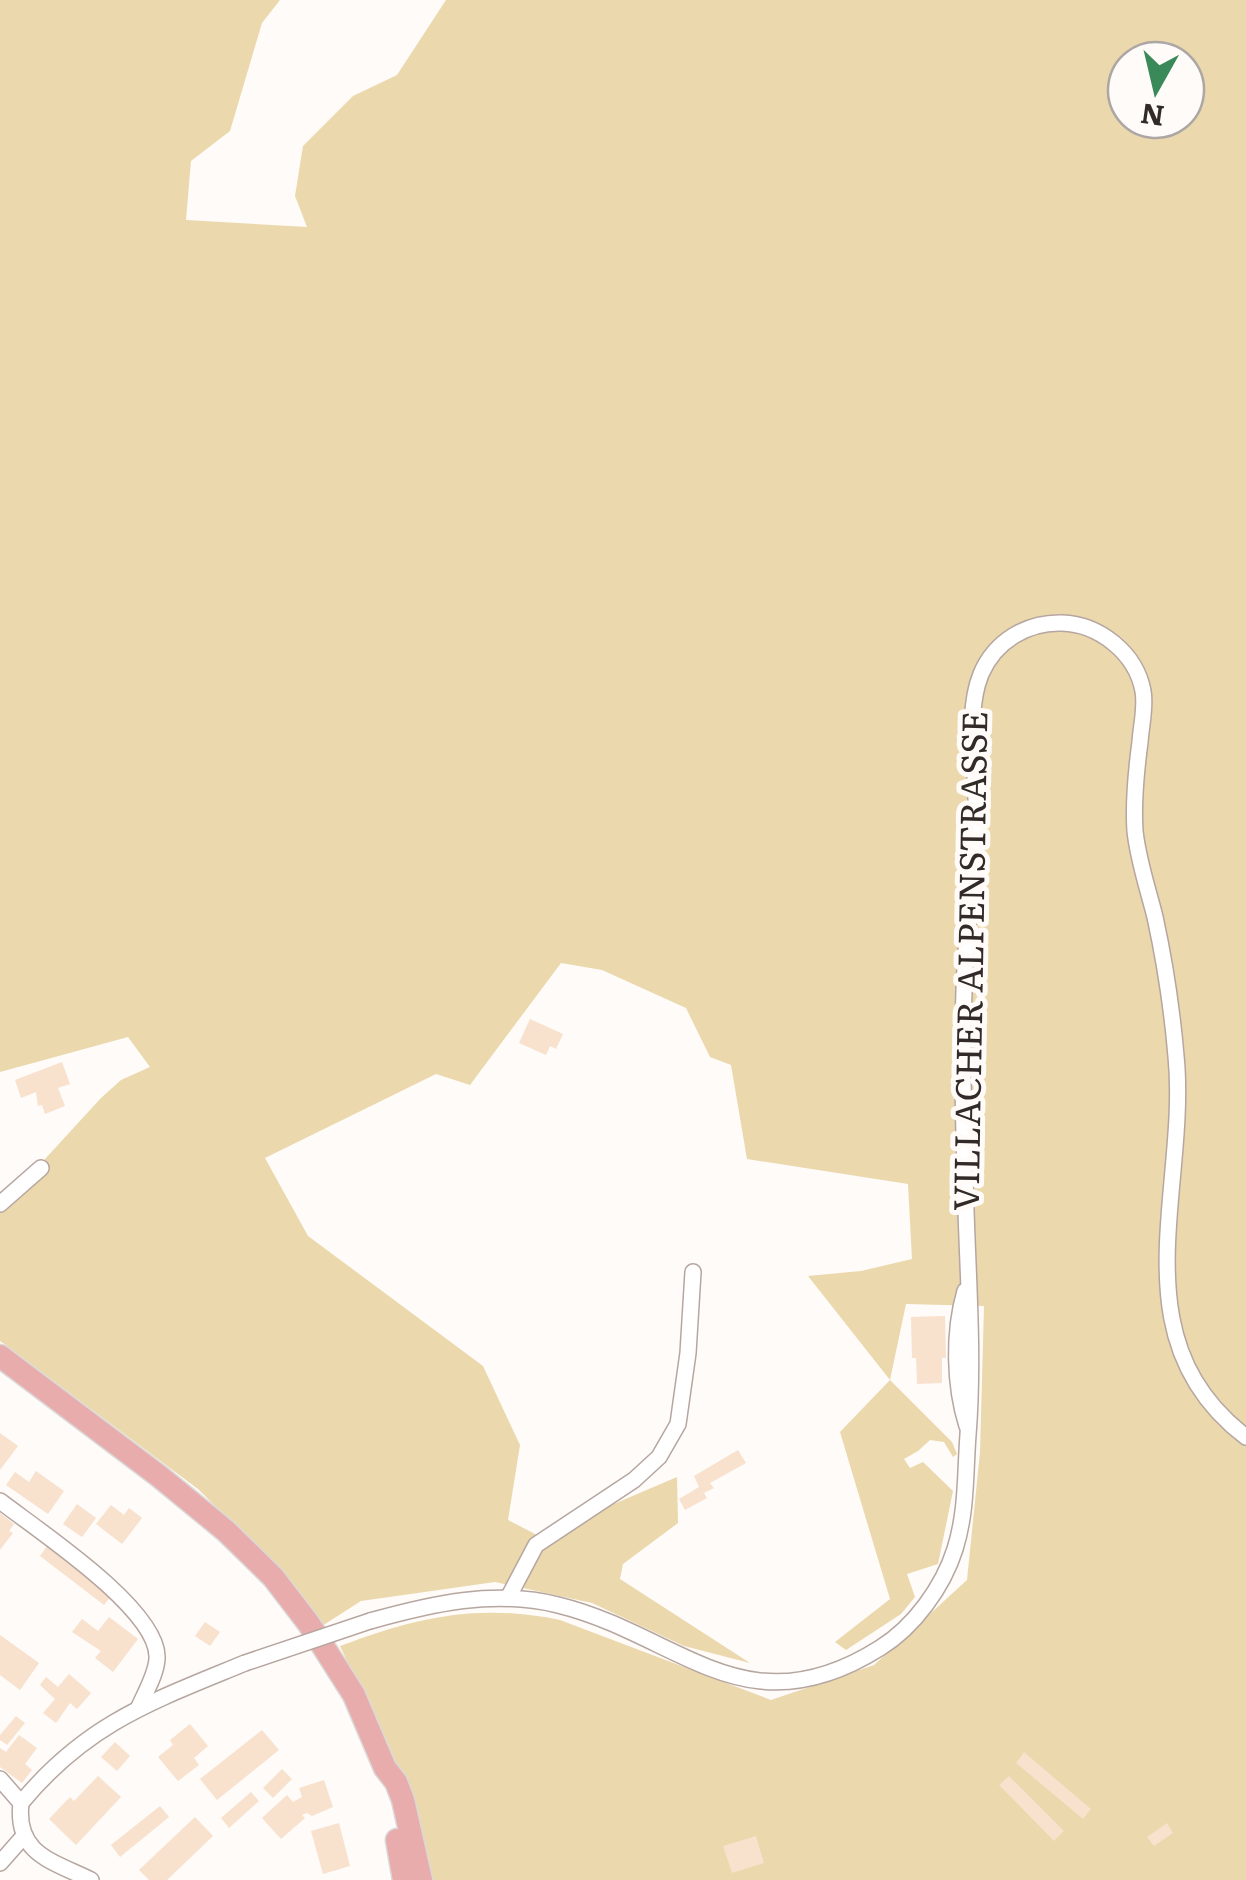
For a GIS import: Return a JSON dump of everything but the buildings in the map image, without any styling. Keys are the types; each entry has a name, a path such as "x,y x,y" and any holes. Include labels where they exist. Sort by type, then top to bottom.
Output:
{"main road":[{"path":"0,1356 160,1476 273,1577 310,1624 354,1696 385,1768 396,1782 421,1880"},
{"path":"385,1768 383,1784 404,1880"}],"street":[{"name":"VILLACHER ALPENSTRASSE","path":"21,1802 71,1750 139,1707 245,1663 430,1604 508,1598 552,1603 598,1616 725,1676 785,1681 844,1668 888,1644 923,1608 954,1551 962,1522 972,1414 963,1030 977,802 975,696 986,663 1004,642 1028,627 1058,622 1096,630 1124,652 1143,690 1134,784 1135,828 1165,966 1178,1072 1166,1238 1170,1317 1192,1377 1210,1402 1246,1437"},
{"path":"0,1204 40,1168"},
{"path":"508,1598 536,1545 634,1480 659,1456 674,1430 688,1353 693,1272"},
{"path":"0,1501 115,1590 152,1631 158,1659 139,1707"},
{"path":"0,1778 21,1802 23,1838 45,1857 90,1880"},
{"path":"0,1863 23,1838"}],"shaded area":[{"path":"0,0 280,0 262,23 230,131 191,161 186,220 307,227 295,196 303,146 353,96 397,75 446,0 1246,0 1246,1880 424,1880 368,1706 340,1646 422,1621 502,1613 560,1620 771,1700 874,1665 967,1580 980,1452 984,1306 906,1304 890,1380 808,1276 861,1271 912,1259 908,1184 747,1159 731,1065 710,1057 686,1008 602,970 561,963 470,1085 436,1074 265,1158 308,1236 483,1366 520,1445 508,1520 539,1536 677,1477 678,1523 623,1564 620,1579 750,1663 684,1646 592,1603 495,1582 361,1601 322,1626 263,1554 198,1489 0,1341 0,1208 101,1098 121,1080 150,1067 128,1037 0,1072"},
{"path":"890,1380 952,1442 957,1454 953,1457 944,1442 930,1440 904,1459 910,1468 923,1462 953,1491 938,1564 907,1574 915,1597 901,1614 846,1650 835,1642 890,1599 840,1432"}]}
